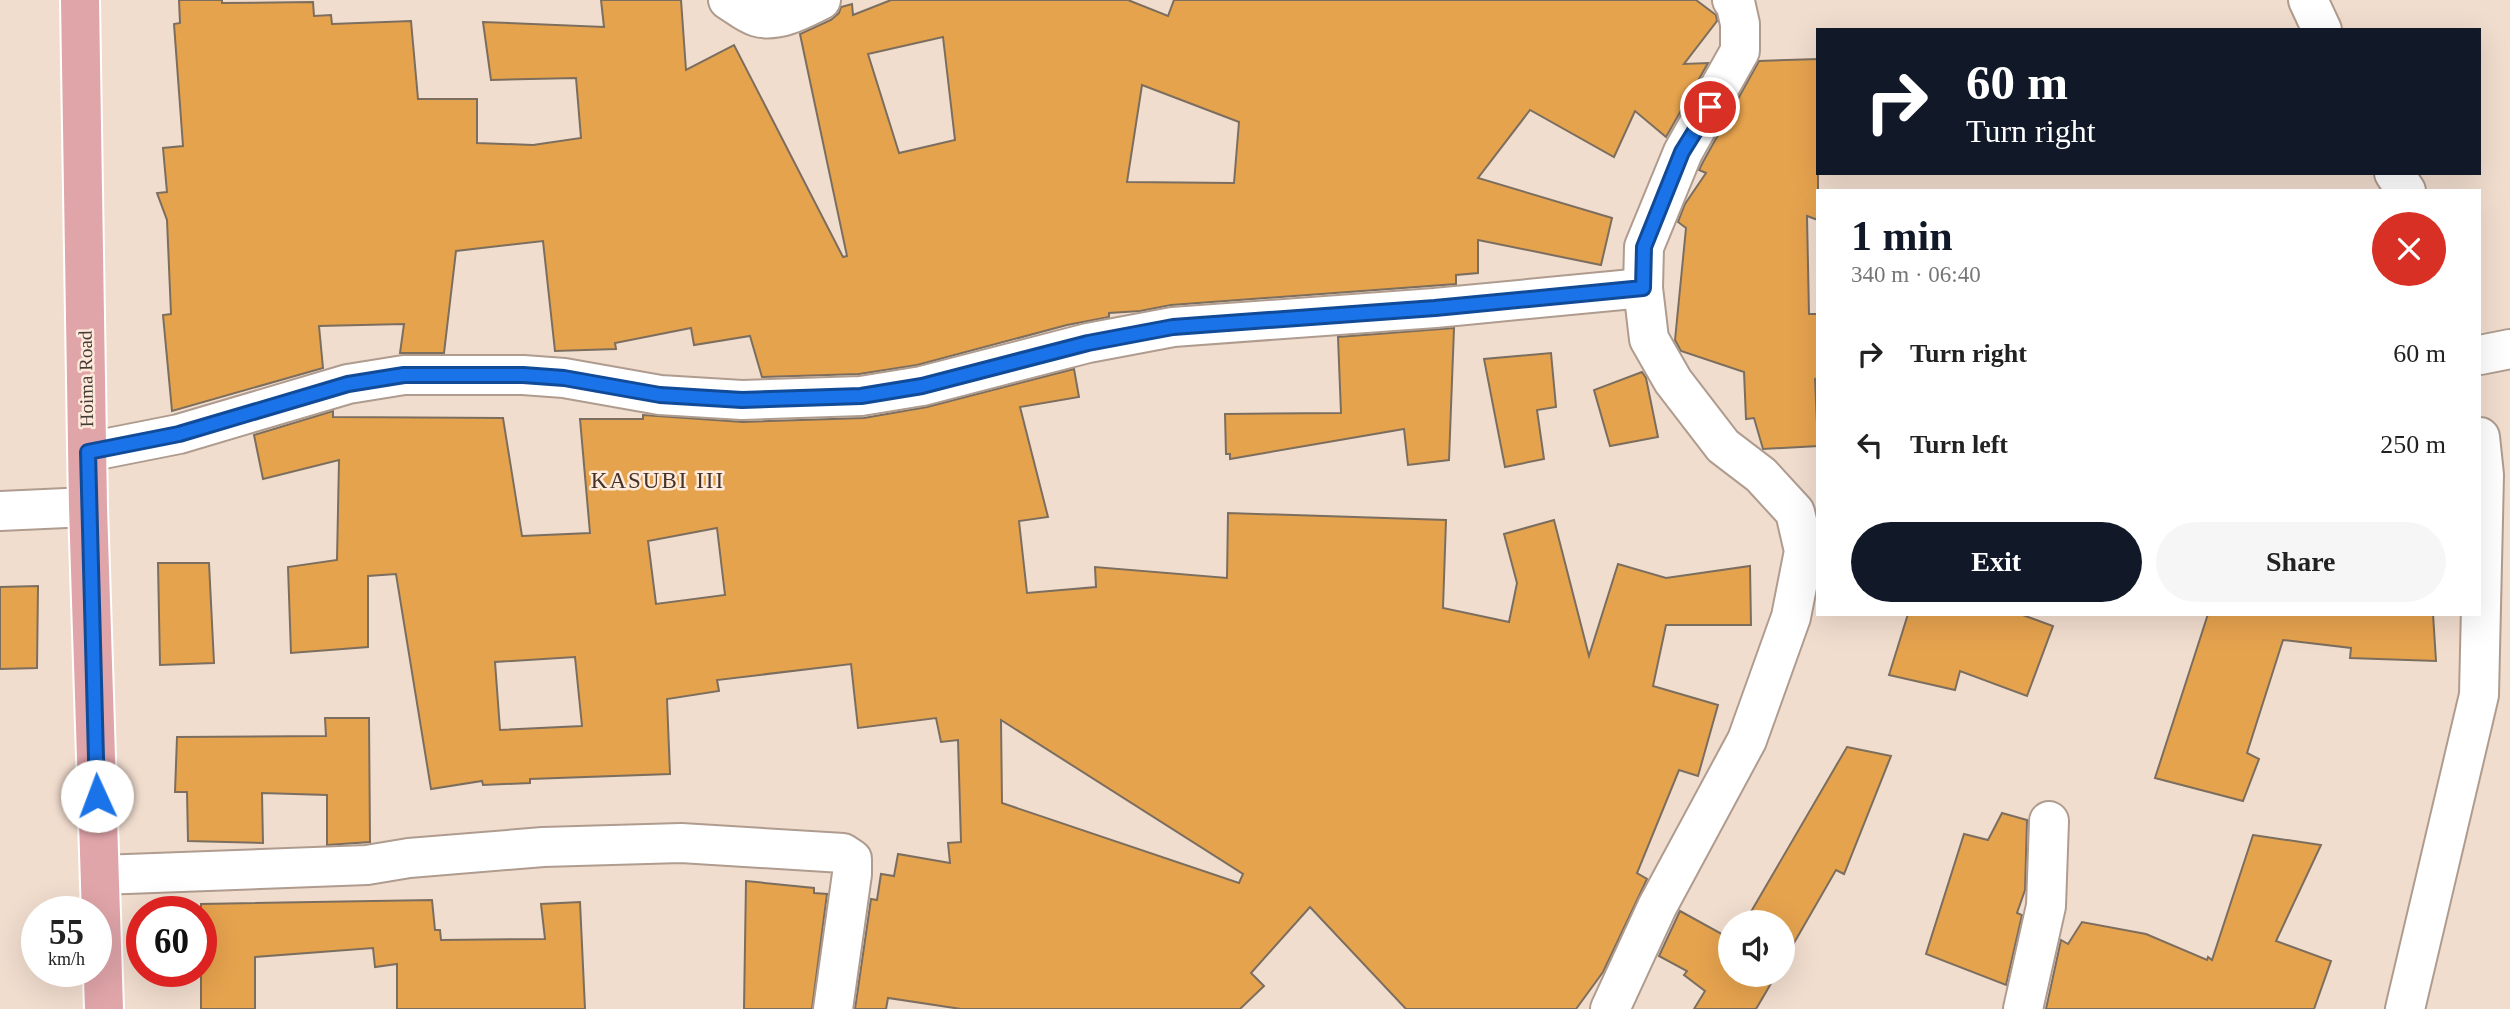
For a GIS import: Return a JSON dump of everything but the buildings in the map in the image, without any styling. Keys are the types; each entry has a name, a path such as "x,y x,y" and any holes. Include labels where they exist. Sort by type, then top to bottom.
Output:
{"main road":[{"name":"Hoima Road","path":"80,0 88,507 104,1009"}],"street":[{"path":"729,0 755,16 768,19 796,12 821,0"},
{"path":"1610,1009 1657,907 1747,740 1791,617 1811,548 1795,512 1762,475 1723,446 1673,381 1649,339 1643,288 1644,247 1682,152 1740,51 1740,24 1732,0"},
{"path":"2308,0 2321,28"},
{"path":"88,452 179,434 348,384 404,375 523,375 564,378 660,395 742,400 861,396 922,386 1088,343 1173,327 1435,308 1643,288"},
{"path":"2481,355 2510,349"},
{"path":"2481,450 2484,488 2481,612"},
{"path":"0,512 88,507"},
{"path":"2405,1009 2479,695 2481,616"},
{"path":"2023,1009 2046,906 2049,821"},
{"path":"100,875 368,865 410,858 543,847 667,843 844,853 852,859 852,874 832,1009"}],"district":[{"name":"KASUBI III","path":"658,480"}],"route":[{"path":"97,796 88,452 179,434 348,384 404,375 523,375 564,378 660,395 742,400 861,396 922,386 1088,343 1173,327 1435,308 1643,288 1644,247 1682,152 1710,107"}]}
